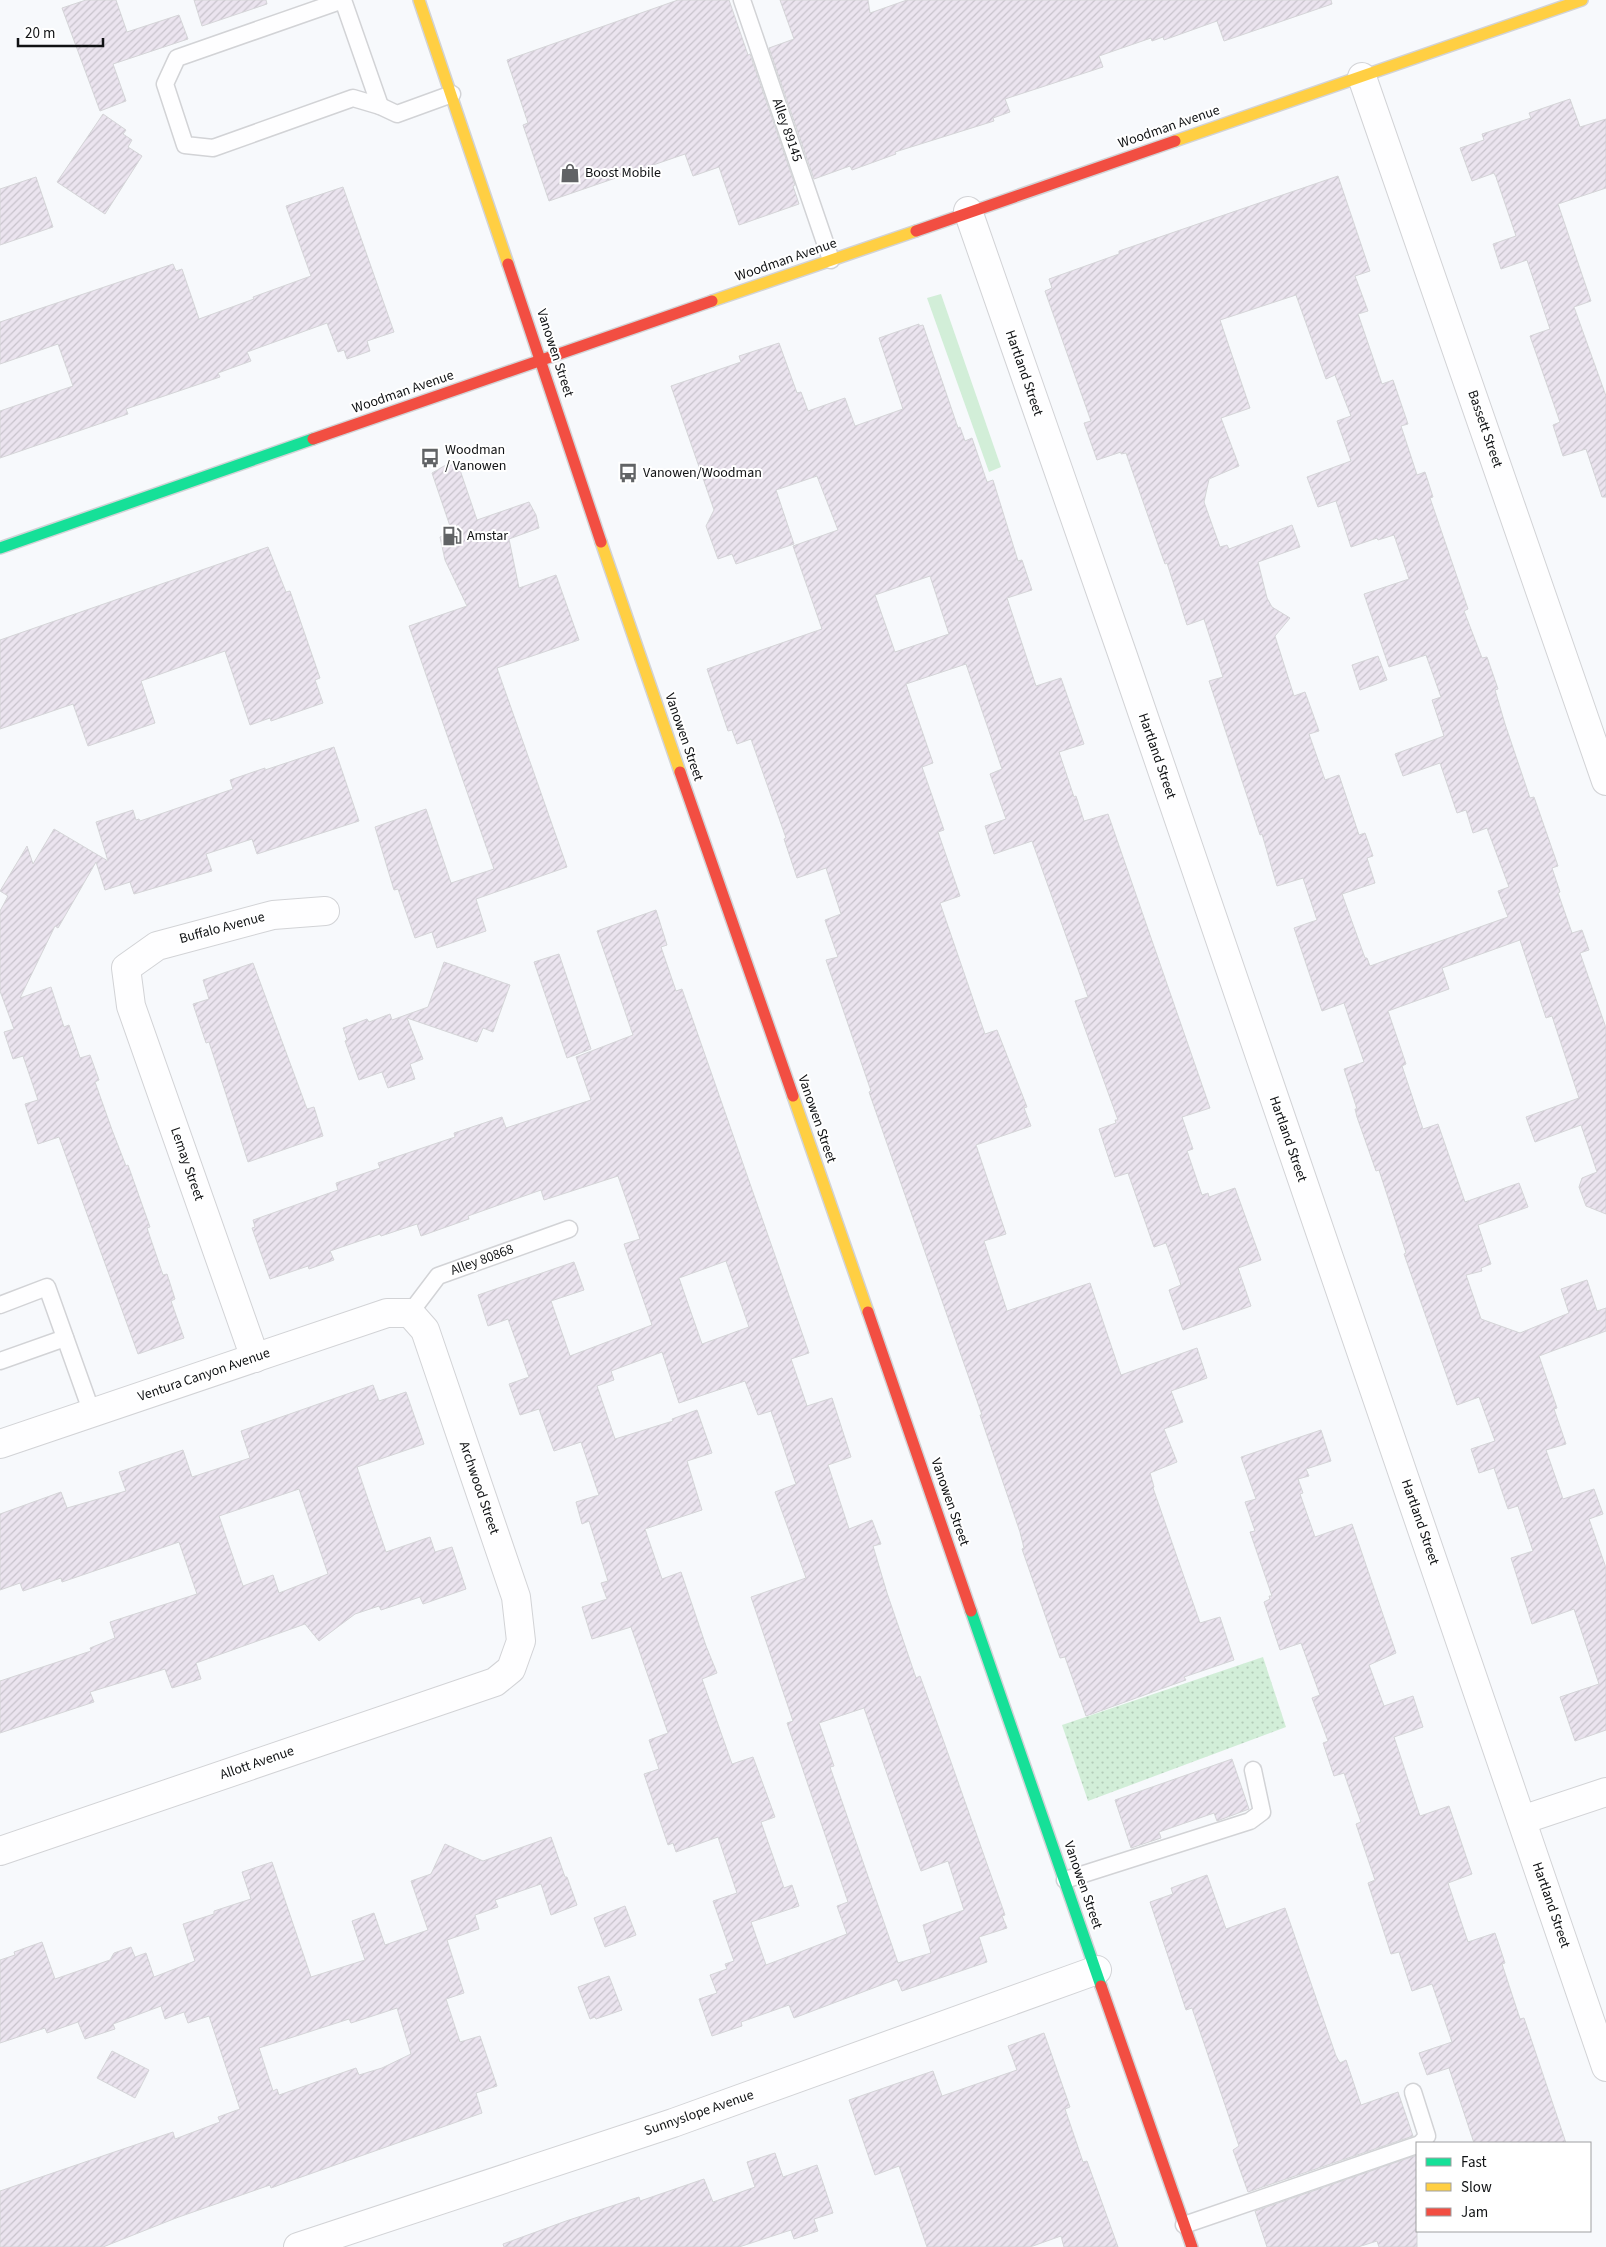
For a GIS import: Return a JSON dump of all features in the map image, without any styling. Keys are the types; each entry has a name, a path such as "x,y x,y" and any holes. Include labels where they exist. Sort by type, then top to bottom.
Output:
{"main road":[{"name":"Vanowen Street","path":"419,0 542,361 619,595 1192,2247"},
{"name":"Woodman Avenue","path":"0,548 542,361 968,211 1582,0"}],"street":[{"name":"Bassett Street","path":"1362,77 1606,782"},
{"name":"Hartland Street","path":"968,211 1126,666 1606,2067"},
{"name":"Buffalo Avenue","path":"126,968 157,946 273,914 325,911"},
{"name":"Lemay Street","path":"126,968 131,1006 256,1358"},
{"name":"Ventura Canyon Avenue","path":"0,1444 387,1313 410,1313"},
{"name":"Archwood Street","path":"410,1313 425,1330 516,1597 521,1641 511,1669"},
{"name":"Allott Avenue","path":"0,1851 495,1682 511,1669"},
{"path":"1522,1820 1606,1792"},
{"name":"Sunnyslope Avenue","path":"298,2247 673,2123 1097,1970"}],"lane":[{"path":"380,106 343,0 177,58 164,84 186,145 214,148 353,98 380,106 397,114 452,94"},
{"name":"Alley 89145","path":"742,0 831,260"},
{"name":"Alley 80868","path":"410,1313 438,1276 569,1229"},
{"path":"0,1304 47,1287 92,1413"},
{"path":"0,1361 65,1338"},
{"path":"1065,1880 1250,1821 1262,1812 1253,1770"},
{"path":"1413,2092 1427,2136 1422,2142"},
{"path":"1184,2225 1416,2145"}],"green space":[{"path":"941,294 1001,467 989,472 927,298"},
{"path":"1263,1657 1286,1727 1088,1801 1062,1725"}],"building":[{"path":"86,0 116,0 127,32 179,15 188,39 113,64 126,101 100,111 62,8"},
{"path":"194,0 266,0 267,4 202,26"},
{"path":"678,0 729,0 748,55 750,54 795,185 793,186 799,204 739,225 719,167 693,176 685,154 549,201 523,125 528,123 507,60"},
{"path":"780,0 868,0 870,13 907,0 1331,0 1332,4 1224,41 1217,21 1164,40 1163,37 1152,41 1151,38 1099,56 1103,67 1005,99 1010,112 993,118 994,121 895,152 896,154 852,170 850,166 814,179 769,48 794,39"},
{"path":"1570,99 1580,127 1606,119 1606,188 1558,204 1591,301 1574,307 1606,396 1606,497 1602,497 1586,449 1563,456 1553,425 1560,422 1530,336 1550,329 1527,260 1501,269 1493,244 1516,236 1494,173 1472,181 1460,148 1484,140 1482,134 1531,118 1529,113"},
{"path":"103,114 126,130 123,134 132,140 128,147 142,156 105,214 57,182"},
{"path":"1338,176 1370,271 1355,276 1368,311 1358,314 1382,384 1393,380 1408,424 1401,426 1417,475 1425,472 1433,497 1430,498 1468,609 1464,611 1482,658 1487,657 1498,689 1495,690 1505,724 1530,798 1534,797 1558,866 1552,868 1560,892 1558,893 1572,933 1582,930 1589,950 1580,953 1606,1028 1606,1214 1586,1206 1579,1187 1582,1178 1597,1172 1581,1125 1535,1142 1526,1117 1579,1098 1552,1016 1546,1018 1520,940 1442,968 1449,989 1388,1011 1406,1064 1402,1066 1423,1129 1438,1124 1465,1202 1519,1183 1528,1207 1478,1225 1491,1264 1481,1268 1482,1271 1466,1275 1481,1319 1520,1333 1569,1313 1561,1289 1587,1280 1597,1311 1606,1308 1606,1331 1539,1356 1557,1408 1554,1409 1566,1444 1546,1450 1563,1499 1594,1489 1603,1514 1589,1519 1606,1568 1606,1730 1575,1741 1560,1697 1599,1684 1574,1609 1532,1624 1511,1558 1533,1551 1518,1506 1508,1509 1494,1468 1479,1473 1471,1449 1495,1441 1479,1397 1457,1405 1404,1254 1406,1253 1379,1170 1376,1171 1357,1117 1355,1109 1357,1109 1344,1069 1364,1062 1344,1003 1322,1011 1294,928 1317,920 1303,878 1277,886 1262,834 1260,835 1209,681 1223,677 1204,619 1187,625 1167,563 1165,564 1126,453 1121,454 1121,452 1097,460 1084,423 1091,421 1045,291 1052,288 1049,279 1119,254 1119,251","holes":["1296,295 1326,379 1335,375 1351,416 1337,421 1351,461 1307,477 1318,507 1336,501 1351,547 1377,538 1378,540 1394,535 1409,579 1364,594 1389,667 1426,655 1441,697 1432,700 1444,736 1395,754 1403,776 1440,763 1457,813 1466,810 1473,833 1487,828 1509,887 1498,891 1508,917 1370,966 1367,958 1365,958 1342,894 1375,883 1367,858 1373,856 1365,833 1359,835 1339,775 1325,780 1309,734 1319,731 1305,692 1294,696 1275,636 1290,618 1272,607 1267,598 1258,562 1300,547 1292,525 1229,549 1227,545 1220,547 1204,502 1209,479 1239,466 1221,418 1250,408 1220,320"]},
{"path":"36,177 53,227 0,245 0,189"},
{"path":"343,187 394,332 367,341 370,351 347,359 344,350 338,352 327,323 247,352 251,361 218,373 220,377 126,409 128,414 0,458 0,411 73,386 58,344 0,364 0,322 173,264 176,271 182,269 199,319 254,299 253,297 311,276 286,206"},
{"path":"919,324 919,326 923,325 958,428 960,427 965,441 972,438 987,482 993,480 1018,561 1022,560 1032,590 1007,598 1036,686 1061,678 1084,744 1059,752 1074,797 1076,796 1084,821 1108,814 1210,1108 1182,1117 1193,1149 1187,1151 1202,1195 1208,1193 1209,1197 1235,1188 1261,1260 1238,1268 1251,1306 1183,1330 1169,1290 1181,1285 1166,1243 1154,1247 1128,1173 1115,1177 1099,1129 1116,1123 1115,1120 1118,1120 1075,1001 1088,997 1032,841 994,854 985,826 1006,819 990,774 1002,769 966,664 906,684 933,763 922,767 944,830 938,832 960,896 940,903 985,1034 997,1030 1027,1107 1024,1108 1031,1126 976,1145 1006,1234 984,1241 1007,1311 1090,1283 1121,1375 1197,1348 1207,1378 1171,1391 1183,1422 1164,1429 1177,1462 1150,1473 1153,1488 1200,1623 1220,1617 1234,1660 1184,1677 1186,1680 1086,1716 1065,1657 1060,1658 1022,1549 1024,1548 1020,1532 980,1415 982,1415 869,1092 871,1091 826,960 838,957 825,920 841,914 826,868 797,878 784,839 786,838 751,739 737,744 732,730 728,731 707,669 822,629 793,546 838,530 817,476 776,490 794,544 736,564 732,554 718,559 706,526 714,510 671,386 741,362 739,356 779,343 797,393 801,392 808,411 845,398 855,426 903,409 879,338","holes":["930,576 949,634 895,652 875,595"]},
{"path":"458,464 477,520 529,502 536,515 539,528 509,539 519,588 556,575 579,640 497,668 567,867 476,899 486,931 437,948 432,932 415,938 398,889 394,890 375,827 426,809 451,883 494,869 409,626 467,606 445,560 440,537 452,532 432,473 444,466"},
{"path":"268,547 286,592 290,591 320,678 315,680 323,703 271,721 270,718 250,725 225,651 141,681 155,723 88,746 73,704 0,729 0,640"},
{"path":"1378,656 1387,680 1360,690 1352,665"},
{"path":"334,747 359,821 257,854 252,839 206,854 212,871 134,894 130,882 105,890 96,862 58,928 55,926 20,998 51,987 64,1027 69,1025 80,1058 90,1055 99,1080 95,1082 150,1227 147,1228 163,1275 167,1274 175,1299 171,1301 184,1338 138,1354 59,1137 38,1144 25,1104 38,1100 23,1056 13,1059 4,1032 14,1029 0,991 0,911 8,896 0,891 27,846 33,864 54,829 108,861 96,822 133,810 136,820 139,819 140,821 233,789 230,780"},
{"path":"656,910 667,945 661,947 676,991 682,989 809,1353 791,1359 807,1406 832,1398 851,1457 828,1465 849,1529 872,1520 881,1544 873,1546 887,1593 916,1678 920,1676 946,1748 1005,1915 1002,1916 1007,1928 979,1937 987,1962 902,1991 897,1979 794,2018 789,2005 741,2022 742,2026 712,2036 699,1999 717,1993 710,1975 727,1969 725,1964 734,1961 713,1901 737,1893 718,1837 676,1852 673,1843 668,1845 644,1774 659,1769 649,1740 668,1733 631,1627 592,1639 582,1607 607,1599 601,1583 608,1581 589,1521 582,1524 576,1502 599,1495 581,1442 554,1451 539,1409 520,1415 509,1384 529,1377 508,1319 488,1326 478,1295 574,1262 584,1290 551,1301 570,1356 652,1325 624,1244 640,1239 618,1176 544,1200 541,1190 468,1216 469,1219 421,1236 417,1224 381,1236 380,1234 330,1251 334,1260 309,1269 308,1266 270,1279 252,1228 255,1227 253,1220 338,1190 336,1183 380,1168 378,1163 455,1137 454,1133 502,1117 506,1128 591,1100 576,1057 633,1035 597,931","holes":["726,1261 749,1327 702,1344 679,1278","662,1352 679,1403 745,1381 758,1415 771,1411 796,1484 775,1492 806,1578 751,1597 793,1721 787,1723 848,1902 837,1906 847,1934 766,1965 751,1922 799,1906 792,1885 784,1888 761,1822 775,1817 753,1757 732,1764 702,1679 717,1673 681,1572 662,1579 645,1529 702,1510 687,1461 712,1453 697,1410 672,1419 673,1421 615,1439 597,1386 614,1380 611,1371","864,1708 921,1871 948,1861 964,1910 923,1925 931,1953 898,1963 830,1767 834,1766 819,1723"]},
{"path":"559,954 591,1049 567,1058 534,962"},
{"path":"444,962 510,985 493,1032 483,1028 477,1042 407,1018 423,1059 410,1064 415,1079 388,1088 382,1072 359,1080 345,1041 347,1040 343,1028 367,1019 369,1022 390,1014 392,1020 428,1007"},
{"path":"253,963 307,1109 314,1107 323,1136 248,1162 209,1042 206,1043 193,1004 209,999 203,980"},
{"path":"373,1385 379,1401 406,1392 424,1444 357,1467 386,1552 430,1537 435,1552 452,1547 466,1589 423,1604 420,1597 381,1610 379,1606 355,1614 319,1641 305,1624 196,1663 201,1679 172,1688 165,1669 90,1692 94,1702 0,1733 0,1681 91,1651 90,1648 115,1638 110,1622 197,1594 179,1542 62,1582 61,1578 23,1591 20,1583 0,1590 0,1514 61,1492 67,1508 126,1491 119,1472 183,1450 192,1477 250,1458 241,1431","holes":["299,1489 328,1574 279,1593 273,1575 243,1586 219,1516"]},
{"path":"1321,1430 1331,1461 1306,1469 1309,1476 1298,1479 1303,1493 1300,1494 1315,1537 1352,1524 1396,1653 1369,1665 1384,1706 1413,1696 1423,1727 1394,1737 1420,1816 1449,1806 1472,1874 1448,1883 1468,1942 1495,1933 1505,1963 1502,1964 1520,2019 1524,2018 1566,2142 1474,2142 1449,2068 1427,2075 1419,2053 1452,2042 1432,1984 1412,1991 1399,1952 1391,1954 1368,1883 1375,1880 1356,1824 1361,1822 1344,1773 1334,1776 1323,1743 1328,1741 1312,1698 1320,1695 1301,1643 1280,1650 1264,1602 1270,1599 1269,1596 1272,1596 1250,1532 1255,1531 1245,1502 1256,1499 1241,1457"},
{"path":"1232,1759 1249,1809 1217,1821 1214,1813 1159,1832 1161,1838 1131,1848 1115,1800"},
{"path":"551,1837 577,1905 551,1915 541,1884 495,1900 498,1907 475,1915 479,1929 447,1940 464,1993 446,1999 460,2042 480,2036 497,2086 476,2093 482,2113 271,2188 270,2185 176,2218 103,2247 0,2247 0,2191 173,2132 175,2139 220,2122 218,2117 240,2109 209,2016 188,2023 184,2012 165,2019 161,2006 113,2024 115,2029 85,2039 78,2022 47,2033 45,2028 0,2043 0,1960 15,1955 14,1952 42,1942 55,1979 110,1960 114,1953 131,1947 135,1957 146,1953 154,1977 195,1961 183,1924 214,1914 214,1911 251,1899 242,1872 272,1862 311,1977 365,1960 352,1921 374,1913 385,1945 428,1930 411,1881 431,1874 445,1844 483,1861","holes":["397,2008 411,2054 382,2068 359,2075 356,2068 279,2095 277,2089 273,2091 259,2048 349,2019 351,2023"]},
{"path":"1207,1875 1226,1929 1285,1908 1336,2056 1340,2063 1346,2060 1361,2105 1398,2092 1413,2136 1248,2192 1233,2150 1239,2146 1192,2008 1186,2010 1150,1902 1173,1894 1171,1888"},
{"path":"625,1906 636,1935 605,1947 594,1918"},
{"path":"609,1976 622,2010 596,2019 595,2017 590,2019 578,1987"},
{"path":"1044,2033 1070,2107 1065,2109 1083,2162 1087,2161 1118,2247 1064,2247 1061,2236 1030,2247 927,2247 899,2166 875,2175 849,2100 933,2071 942,2096 1017,2070 1008,2046"},
{"path":"112,2051 149,2070 135,2098 97,2078"},
{"path":"775,2153 783,2177 817,2165 833,2213 814,2219 818,2231 794,2239 791,2230 739,2247 504,2247 503,2244 566,2221 639,2197 640,2201 704,2179 713,2202 755,2187 747,2162"},
{"path":"1416,2155 1417,2247 1379,2247 1377,2241 1358,2247 1267,2247 1255,2211"}],"traffic: fast":[{"path":"0,548 313,439"},
{"path":"971,1611 1101,1986"}],"traffic: slow":[{"path":"419,0 508,264"},
{"path":"1175,141 1582,0"},
{"path":"712,301 916,231"},
{"path":"601,542 680,772"},
{"path":"793,1096 868,1312"}],"traffic: jam":[{"path":"916,231 1175,141"},
{"path":"508,264 601,542"},
{"path":"313,439 712,301"},
{"path":"680,772 793,1096"},
{"path":"868,1312 971,1611"},
{"path":"1101,1986 1192,2247"}],"place":[{"name":"Boost Mobile","path":"570,173"},
{"name":"Woodman / Vanowen","path":"430,458"},
{"name":"Vanowen/Woodman","path":"628,473"},
{"name":"Amstar","path":"452,536"}]}
